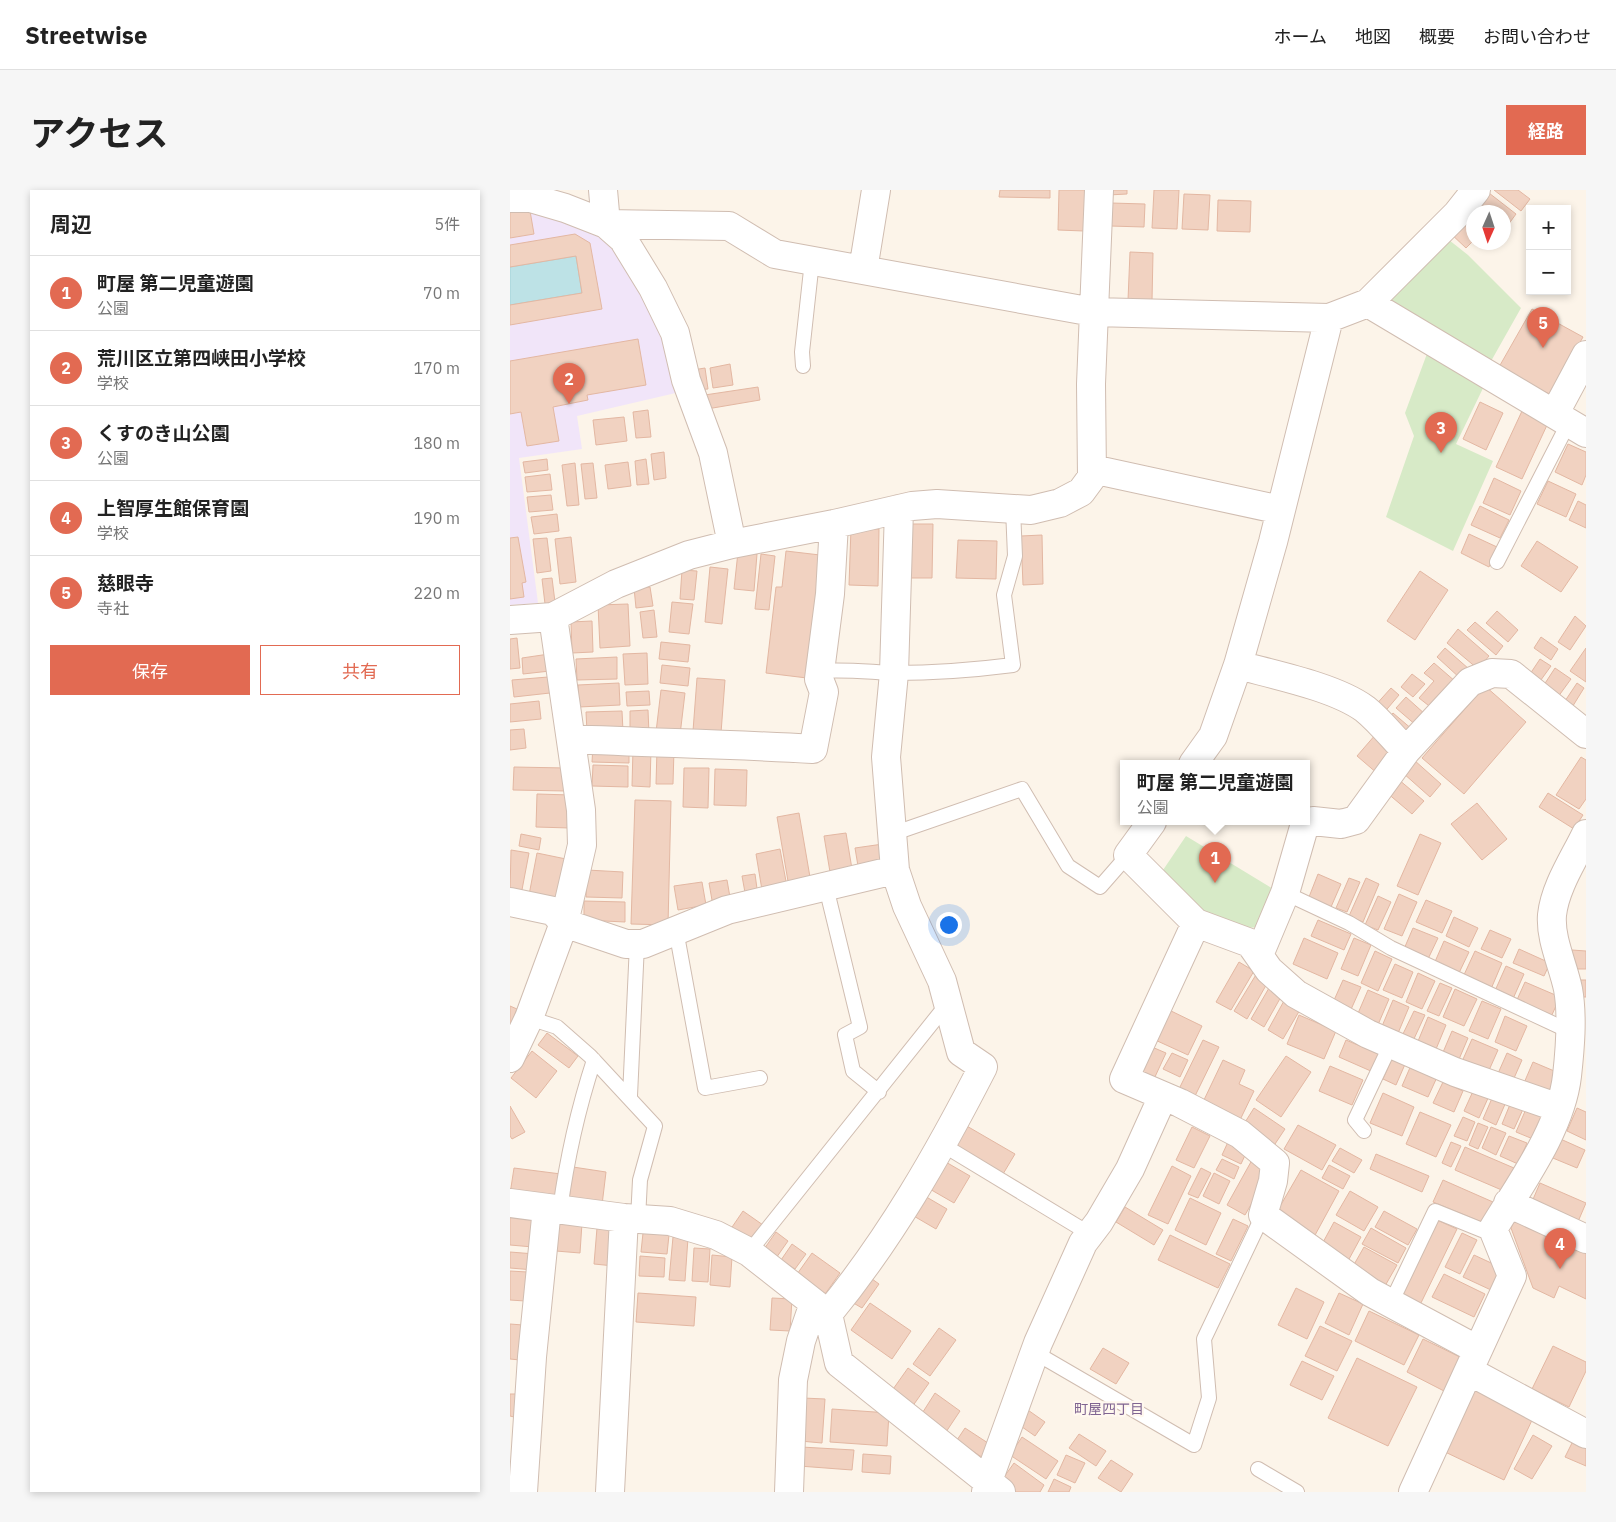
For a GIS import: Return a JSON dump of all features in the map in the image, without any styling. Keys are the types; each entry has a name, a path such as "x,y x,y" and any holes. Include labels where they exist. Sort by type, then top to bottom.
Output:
{"street":[{"path":"603,190 606,224"},
{"path":"863,270 876,190"},
{"path":"510,620 553,617 616,584 689,555 732,544 899,509 937,504 1031,510 1060,502 1081,492 1092,477 1091,384 1099,190"},
{"path":"606,224 729,226 775,254 1093,312 1329,318 1368,303 1457,214 1476,190"},
{"path":"510,198 531,198 565,208 606,224 623,239 652,288 675,333 686,380 713,453 732,544"},
{"path":"1368,303 1570,423 1586,355"},
{"path":"1196,760 1214,736 1238,665 1281,510 1329,318"},
{"path":"1092,469 1281,510"},
{"path":"790,1492 793,1380 801,1341 821,1308 854,1282 943,1145 983,1067 961,1052 942,981 907,906 895,870 886,757 894,672 899,509"},
{"path":"571,739 667,744 707,743 813,749 824,692 819,679 830,594 834,524"},
{"path":"510,1058 529,1018 564,923 582,845 582,810 553,617"},
{"path":"1238,665 1294,680 1340,696 1365,709 1406,751"},
{"path":"1310,823 1313,821 1341,824 1356,820 1406,751 1470,682 1492,673 1510,674 1586,734"},
{"path":"1150,825 1128,855 1196,923 1250,943 1269,970 1296,994 1368,1034 1390,1044 1455,1072 1559,1108"},
{"path":"1259,955 1285,892 1304,828 1308,825"},
{"path":"1413,1492 1512,1276 1493,1229 1548,1136 1559,1108 1567,1078 1575,1042 1568,991 1554,935 1552,914 1559,890 1586,834"},
{"path":"510,902 553,911 564,923 626,944 637,944 727,910 895,870"},
{"path":"1196,923 1124,1079 1240,1134 1275,1163 1273,1181 1263,1215 1370,1292 1391,1303 1474,1361 1586,1434"},
{"path":"510,1203 679,1224 716,1235 749,1252 821,1308 840,1362 991,1488 1034,1352 1083,1243 1130,1169 1163,1096"},
{"path":"1508,1204 1586,1239"},
{"path":"523,1492 532,1357 554,1209"},
{"path":"610,1492 631,1219"}],"lane":[{"path":"803,366 802,352 812,261"},
{"path":"1497,562 1570,423"},
{"path":"820,671 846,669 894,672 975,670 1013,665 1004,595 1014,556 1013,509"},
{"path":"892,834 1022,789 1068,866 1100,887 1128,855"},
{"path":"826,887 860,1026 845,1035 853,1071 879,1092"},
{"path":"1285,892 1349,923 1391,948 1575,1042"},
{"path":"676,930 705,1088 760,1078"},
{"path":"630,1096 637,944"},
{"path":"749,1252 879,1092 948,1003"},
{"path":"529,1018 556,1027 594,1060 630,1096 655,1126 631,1219"},
{"path":"1364,1132 1355,1120 1390,1044"},
{"path":"554,1209 580,1104 594,1060"},
{"path":"943,1145 1090,1234"},
{"path":"1391,1303 1435,1211 1482,1230 1493,1229"},
{"path":"1034,1352 1194,1445 1209,1398 1204,1339 1263,1215"},
{"path":"1258,1469 1297,1492"}],"shaded area":[{"path":"510,202 531,202 616,243 665,329 680,392 577,416 582,449 519,458 538,603 510,605"}],"green space":[{"path":"1449,240 1468,255 1521,308 1490,363 1407,319 1389,299"},
{"path":"1428,351 1486,382 1456,444 1493,461 1453,551 1386,517 1414,436 1405,413"},
{"path":"1186,836 1275,890 1259,927 1244,928 1216,921 1192,906 1159,876"}],"water":[{"path":"576,256 582,293 510,305 510,267"}],"building":[{"path":"1000,190 1050,190 1050,198 999,197"},
{"path":"1059,190 1086,190 1084,231 1058,230"},
{"path":"1108,190 1127,190 1127,194 1108,195"},
{"path":"1154,190 1179,190 1177,229 1152,228"},
{"path":"1494,190 1518,190 1530,199 1521,211"},
{"path":"1489,193 1504,205 1482,205 1480,204"},
{"path":"1184,194 1210,195 1208,230 1182,229"},
{"path":"1218,200 1251,201 1250,232 1217,231"},
{"path":"1111,203 1145,204 1144,227 1110,226"},
{"path":"529,205 534,234 510,238 510,208"},
{"path":"1511,210 1516,214 1511,221"},
{"path":"1460,221 1466,227 1466,248 1449,232"},
{"path":"575,234 590,243 602,309 510,325 510,305 582,293 576,256 510,267 510,245"},
{"path":"1130,252 1153,253 1152,301 1128,300"},
{"path":"1532,309 1583,337 1551,395 1499,367"},
{"path":"638,339 646,385 587,395 588,400 553,407 559,441 527,446 521,412 510,414 510,361"},
{"path":"730,364 733,385 713,388 710,368"},
{"path":"705,368 708,389 696,390 693,370"},
{"path":"758,387 760,400 701,410 698,396"},
{"path":"1480,402 1503,413 1486,450 1463,439"},
{"path":"648,410 651,437 636,438 633,412"},
{"path":"1522,411 1548,423 1522,479 1496,467"},
{"path":"624,417 627,441 596,445 593,420"},
{"path":"1568,444 1586,452 1586,475 1582,485 1555,472"},
{"path":"664,452 666,478 654,480 651,454"},
{"path":"547,459 548,470 525,473 523,462"},
{"path":"646,459 649,484 637,485 635,461"},
{"path":"628,462 631,486 608,489 605,465"},
{"path":"575,463 579,505 567,506 562,465"},
{"path":"593,463 597,498 585,499 581,464"},
{"path":"550,474 552,490 527,492 525,477"},
{"path":"1494,478 1521,491 1510,515 1483,503"},
{"path":"1548,481 1576,494 1566,517 1537,504"},
{"path":"551,495 553,510 529,512 527,497"},
{"path":"1578,501 1586,505 1586,528 1569,520"},
{"path":"1480,506 1509,520 1500,538 1471,525"},
{"path":"557,514 559,531 534,534 531,517"},
{"path":"907,524 933,524 932,578 907,578"},
{"path":"851,528 879,529 878,586 849,585"},
{"path":"1469,534 1497,547 1489,567 1461,553"},
{"path":"1042,535 1043,584 1023,585 1021,536"},
{"path":"518,537 526,582 522,583 524,597 510,599 510,538"},
{"path":"571,537 576,582 560,584 555,539"},
{"path":"547,538 551,571 537,573 533,539"},
{"path":"958,540 997,541 996,579 956,578"},
{"path":"1537,541 1578,567 1561,592 1521,566"},
{"path":"786,551 820,555 807,678 766,673 776,587 782,587"},
{"path":"738,552 757,554 754,591 734,589"},
{"path":"761,554 775,556 769,610 755,609"},
{"path":"710,567 728,569 722,624 705,622"},
{"path":"682,570 697,571 694,600 680,599"},
{"path":"1420,571 1448,590 1415,640 1387,621"},
{"path":"552,578 555,602 545,604 542,579"},
{"path":"650,587 653,606 636,608 634,588"},
{"path":"672,602 693,604 689,634 669,632"},
{"path":"628,604 630,646 600,648 598,605"},
{"path":"654,610 657,637 643,638 640,612"},
{"path":"1497,611 1518,630 1508,642 1486,623"},
{"path":"1575,616 1586,626 1570,650 1558,642"},
{"path":"592,621 593,652 572,653 571,622"},
{"path":"1475,622 1503,646 1496,655 1467,630"},
{"path":"1458,629 1489,656 1478,669 1447,643"},
{"path":"1541,637 1558,649 1551,660 1534,648"},
{"path":"517,638 520,668 510,669 510,639"},
{"path":"661,642 690,645 688,662 659,659"},
{"path":"1445,648 1469,669 1461,679 1437,657"},
{"path":"1586,648 1586,682 1570,671"},
{"path":"647,653 648,684 625,685 623,654"},
{"path":"549,654 550,671 523,674 522,658"},
{"path":"617,657 617,679 577,680 576,659"},
{"path":"1540,659 1551,666 1538,684 1528,677"},
{"path":"1434,663 1456,682 1433,709 1419,698 1434,681 1424,673"},
{"path":"662,665 690,668 688,686 660,683"},
{"path":"1555,668 1571,679 1555,701 1540,691"},
{"path":"1412,674 1425,684 1413,697 1401,687"},
{"path":"548,677 550,693 514,697 512,680"},
{"path":"697,678 725,680 721,733 693,731"},
{"path":"619,683 620,705 579,707 578,685"},
{"path":"1577,683 1584,688 1571,709 1563,704"},
{"path":"1485,686 1526,722 1464,794 1422,758"},
{"path":"1391,688 1399,695 1382,715 1373,708"},
{"path":"661,690 685,693 680,735 656,732"},
{"path":"649,691 650,705 627,706 626,692"},
{"path":"1406,697 1426,715 1417,726 1396,708"},
{"path":"539,701 541,719 510,722 510,704"},
{"path":"648,710 649,734 630,735 630,711"},
{"path":"622,711 623,731 587,732 586,712"},
{"path":"1393,713 1413,730 1403,740 1384,723"},
{"path":"524,729 526,748 510,750 510,730"},
{"path":"1376,734 1397,753 1378,774 1357,756"},
{"path":"593,746 629,747 629,763 592,762"},
{"path":"633,749 651,749 650,787 632,786"},
{"path":"657,750 674,750 673,784 656,784"},
{"path":"1581,757 1586,760 1586,799 1579,809 1556,795"},
{"path":"1414,760 1441,784 1430,797 1403,773"},
{"path":"593,765 628,766 628,787 592,786"},
{"path":"514,767 566,768 566,791 513,790"},
{"path":"684,768 709,768 708,808 683,807"},
{"path":"715,769 747,770 746,806 714,805"},
{"path":"1398,779 1424,801 1412,814 1386,792"},
{"path":"1548,793 1583,815 1574,829 1539,807"},
{"path":"537,794 571,795 570,828 536,827"},
{"path":"635,800 671,801 668,925 631,924"},
{"path":"1477,803 1507,839 1482,860 1451,824"},
{"path":"799,813 811,883 789,887 777,817"},
{"path":"846,833 853,875 831,878 824,836"},
{"path":"521,834 541,838 539,850 519,846"},
{"path":"1420,834 1441,843 1418,895 1397,886"},
{"path":"883,844 887,868 859,872 855,848"},
{"path":"780,849 788,892 763,896 756,854"},
{"path":"511,850 529,853 521,895 510,893"},
{"path":"537,853 566,859 558,901 529,895"},
{"path":"587,870 623,872 622,898 586,897"},
{"path":"755,874 758,896 746,898 742,876"},
{"path":"1318,874 1341,884 1331,907 1309,897"},
{"path":"1349,878 1360,882 1347,912 1336,908"},
{"path":"1366,878 1379,884 1363,922 1349,916"},
{"path":"727,880 731,903 713,906 709,883"},
{"path":"702,882 706,905 678,910 674,886"},
{"path":"1399,894 1417,902 1402,936 1384,929"},
{"path":"1378,896 1391,902 1378,930 1365,925"},
{"path":"1426,900 1452,911 1442,933 1416,922"},
{"path":"584,901 625,902 625,922 584,920"},
{"path":"1454,917 1478,928 1469,947 1446,936"},
{"path":"1318,920 1351,934 1344,950 1311,936"},
{"path":"1413,928 1438,938 1428,959 1404,949"},
{"path":"1490,930 1511,939 1502,958 1481,949"},
{"path":"1304,938 1338,953 1327,979 1293,964"},
{"path":"1354,938 1371,945 1358,976 1341,969"},
{"path":"1444,941 1469,952 1458,975 1434,964"},
{"path":"1519,949 1550,963 1544,976 1513,963"},
{"path":"1572,950 1586,951 1586,969 1572,969"},
{"path":"1375,951 1392,959 1378,991 1361,983"},
{"path":"1475,951 1502,963 1491,989 1463,977"},
{"path":"1239,962 1254,971 1231,1010 1216,1002"},
{"path":"1395,964 1413,972 1402,998 1383,990"},
{"path":"1506,966 1524,974 1512,1001 1494,993"},
{"path":"1257,973 1269,980 1247,1019 1234,1011"},
{"path":"1418,973 1435,981 1422,1009 1406,1002"},
{"path":"1343,980 1361,987 1349,1014 1331,1007"},
{"path":"1580,980 1586,980 1586,997 1580,997"},
{"path":"1525,982 1560,997 1551,1017 1516,1002"},
{"path":"1440,983 1452,988 1439,1016 1427,1011"},
{"path":"1269,988 1282,995 1264,1027 1251,1019"},
{"path":"1455,989 1477,999 1464,1026 1443,1017"},
{"path":"1368,990 1389,999 1377,1027 1356,1018"},
{"path":"1285,999 1301,1008 1283,1039 1268,1030"},
{"path":"1393,1000 1409,1007 1396,1038 1380,1031"},
{"path":"1482,1001 1501,1009 1488,1039 1469,1031"},
{"path":"510,1006 517,1009 510,1028"},
{"path":"1167,1009 1202,1026 1188,1055 1153,1039"},
{"path":"1414,1011 1425,1015 1413,1041 1402,1036"},
{"path":"1299,1015 1336,1031 1324,1059 1287,1044"},
{"path":"1505,1016 1527,1026 1516,1051 1495,1042"},
{"path":"1428,1017 1446,1025 1434,1054 1416,1046"},
{"path":"1452,1031 1468,1038 1457,1064 1441,1057"},
{"path":"547,1033 578,1056 569,1068 538,1045"},
{"path":"1472,1039 1498,1050 1486,1077 1460,1066"},
{"path":"1203,1040 1219,1047 1195,1096 1179,1089"},
{"path":"1346,1040 1381,1055 1373,1072 1339,1057"},
{"path":"1152,1047 1166,1053 1154,1079 1140,1072"},
{"path":"532,1051 557,1071 536,1098 511,1078"},
{"path":"1172,1053 1188,1060 1180,1077 1163,1069"},
{"path":"1507,1053 1522,1060 1511,1085 1496,1078"},
{"path":"1286,1056 1311,1072 1281,1117 1256,1100"},
{"path":"1393,1056 1406,1062 1396,1085 1383,1079"},
{"path":"1223,1060 1245,1070 1239,1084 1254,1091 1240,1120 1203,1102"},
{"path":"1533,1062 1559,1073 1546,1101 1521,1090"},
{"path":"1412,1063 1438,1075 1428,1097 1402,1086"},
{"path":"1330,1066 1363,1080 1352,1105 1319,1091"},
{"path":"1443,1082 1463,1091 1454,1112 1433,1103"},
{"path":"1474,1089 1489,1096 1479,1118 1464,1111"},
{"path":"1383,1093 1414,1107 1402,1136 1370,1123"},
{"path":"1493,1096 1506,1102 1496,1125 1483,1119"},
{"path":"1511,1102 1524,1107 1514,1129 1502,1124"},
{"path":"510,1106 525,1132 512,1139 510,1136"},
{"path":"1254,1108 1285,1129 1273,1147 1242,1127"},
{"path":"1577,1108 1586,1112 1586,1140 1567,1131"},
{"path":"1526,1109 1543,1116 1533,1139 1516,1132"},
{"path":"1420,1112 1451,1125 1436,1157 1406,1144"},
{"path":"1463,1117 1475,1122 1467,1141 1454,1136"},
{"path":"1478,1123 1488,1127 1478,1149 1469,1145"},
{"path":"965,1125 1015,1154 1003,1174 953,1145"},
{"path":"1298,1125 1336,1145 1322,1170 1284,1149"},
{"path":"1192,1127 1210,1136 1194,1168 1176,1160"},
{"path":"1491,1127 1506,1133 1496,1155 1482,1148"},
{"path":"1509,1136 1527,1143 1518,1164 1500,1156"},
{"path":"1556,1137 1585,1150 1577,1168 1548,1156"},
{"path":"1228,1142 1247,1151 1241,1164 1222,1155"},
{"path":"1451,1142 1461,1146 1451,1167 1442,1163"},
{"path":"1465,1147 1514,1168 1504,1191 1455,1170"},
{"path":"1340,1148 1362,1160 1354,1173 1332,1161"},
{"path":"1376,1154 1429,1176 1422,1192 1370,1169"},
{"path":"1222,1159 1239,1167 1234,1179 1216,1170"},
{"path":"1252,1160 1271,1170 1245,1215 1227,1205"},
{"path":"944,1161 970,1176 954,1203 928,1188"},
{"path":"1329,1165 1350,1176 1343,1189 1322,1178"},
{"path":"1172,1166 1191,1176 1168,1224 1148,1215"},
{"path":"573,1167 606,1172 602,1205 569,1200"},
{"path":"514,1168 561,1174 557,1200 510,1194"},
{"path":"1201,1168 1211,1173 1198,1198 1188,1194"},
{"path":"1301,1170 1339,1191 1314,1237 1275,1215"},
{"path":"1214,1173 1230,1181 1219,1204 1203,1196"},
{"path":"1443,1180 1493,1202 1484,1223 1433,1202"},
{"path":"1540,1183 1586,1203 1577,1224 1531,1204"},
{"path":"1350,1191 1378,1207 1364,1231 1336,1215"},
{"path":"923,1195 947,1209 936,1229 912,1215"},
{"path":"1190,1198 1221,1213 1206,1245 1175,1230"},
{"path":"1125,1207 1163,1230 1154,1245 1116,1222"},
{"path":"510,1209 535,1211 533,1247 510,1245"},
{"path":"743,1211 763,1225 748,1246 728,1233"},
{"path":"1384,1211 1417,1229 1408,1245 1375,1227"},
{"path":"1233,1219 1248,1226 1231,1261 1216,1254"},
{"path":"1515,1219 1586,1253 1586,1299 1559,1286 1554,1298 1533,1288 1511,1228"},
{"path":"1437,1220 1457,1229 1419,1307 1400,1298"},
{"path":"558,1221 582,1223 580,1253 556,1251"},
{"path":"1334,1222 1361,1237 1348,1261 1321,1246"},
{"path":"597,1228 617,1229 614,1266 594,1264"},
{"path":"1371,1228 1406,1248 1398,1263 1362,1244"},
{"path":"776,1232 788,1241 774,1261 762,1252"},
{"path":"643,1233 669,1235 667,1254 641,1252"},
{"path":"1462,1233 1477,1240 1460,1274 1445,1267"},
{"path":"1170,1235 1230,1264 1218,1288 1158,1260"},
{"path":"673,1237 688,1238 685,1281 669,1280"},
{"path":"792,1244 806,1254 795,1269 781,1260"},
{"path":"1364,1247 1397,1265 1385,1286 1352,1268"},
{"path":"694,1248 710,1249 708,1282 692,1281"},
{"path":"510,1252 535,1254 534,1270 510,1268"},
{"path":"812,1253 840,1273 823,1297 795,1277"},
{"path":"712,1255 732,1257 730,1287 710,1285"},
{"path":"1474,1255 1502,1268 1491,1290 1463,1277"},
{"path":"640,1256 665,1258 664,1277 639,1276"},
{"path":"510,1271 527,1272 525,1301 510,1300"},
{"path":"1444,1274 1485,1294 1474,1317 1432,1297"},
{"path":"868,1276 879,1284 862,1308 850,1301"},
{"path":"1296,1288 1324,1302 1307,1339 1278,1325"},
{"path":"638,1293 696,1297 694,1326 636,1322"},
{"path":"1339,1293 1363,1304 1349,1335 1325,1323"},
{"path":"772,1298 792,1299 790,1331 770,1330"},
{"path":"870,1303 911,1331 892,1359 851,1330"},
{"path":"1369,1311 1419,1335 1404,1365 1355,1341"},
{"path":"510,1324 523,1325 520,1360 510,1359"},
{"path":"1320,1326 1352,1341 1337,1371 1305,1356"},
{"path":"939,1328 956,1340 930,1376 913,1364"},
{"path":"1423,1339 1460,1357 1444,1391 1407,1372"},
{"path":"1553,1346 1586,1362 1586,1371 1569,1407 1532,1389"},
{"path":"1103,1348 1129,1363 1116,1384 1090,1369"},
{"path":"1357,1358 1417,1387 1388,1446 1328,1418"},
{"path":"1302,1361 1334,1376 1322,1400 1290,1385"},
{"path":"908,1368 929,1383 912,1407 891,1392"},
{"path":"1472,1389 1533,1418 1504,1480 1443,1451"},
{"path":"935,1393 960,1411 946,1432 921,1415"},
{"path":"510,1394 516,1394 514,1417 510,1416"},
{"path":"803,1398 825,1399 822,1443 800,1441"},
{"path":"1025,1408 1045,1422 1035,1436 1015,1422"},
{"path":"832,1409 889,1413 887,1446 830,1442"},
{"path":"965,1428 991,1445 983,1458 957,1440"},
{"path":"1079,1434 1106,1451 1096,1466 1069,1448"},
{"path":"1533,1435 1552,1446 1532,1479 1514,1469"},
{"path":"1022,1437 1058,1461 1046,1479 1010,1455"},
{"path":"1575,1437 1586,1442 1586,1466 1565,1457"},
{"path":"801,1447 854,1450 852,1470 799,1466"},
{"path":"863,1454 891,1456 890,1474 862,1472"},
{"path":"1066,1455 1085,1463 1075,1483 1057,1475"},
{"path":"1111,1460 1133,1474 1121,1492 1098,1478"},
{"path":"1014,1463 1044,1485 1040,1492 1010,1492 999,1484"},
{"path":"1054,1479 1071,1487 1069,1492 1048,1492"}],"place":[{"name":"慈眼寺","path":"1543,348"},
{"name":"荒川区立第四峡田小学校","path":"569,404"},
{"name":"くすのき山公園","path":"1441,453"},
{"name":"町屋 第二児童遊園","path":"1215,883"},
{"name":"上智厚生館保育園","path":"1560,1269"}],"district":[{"name":"町屋四丁目","path":"1109,1409"}]}
